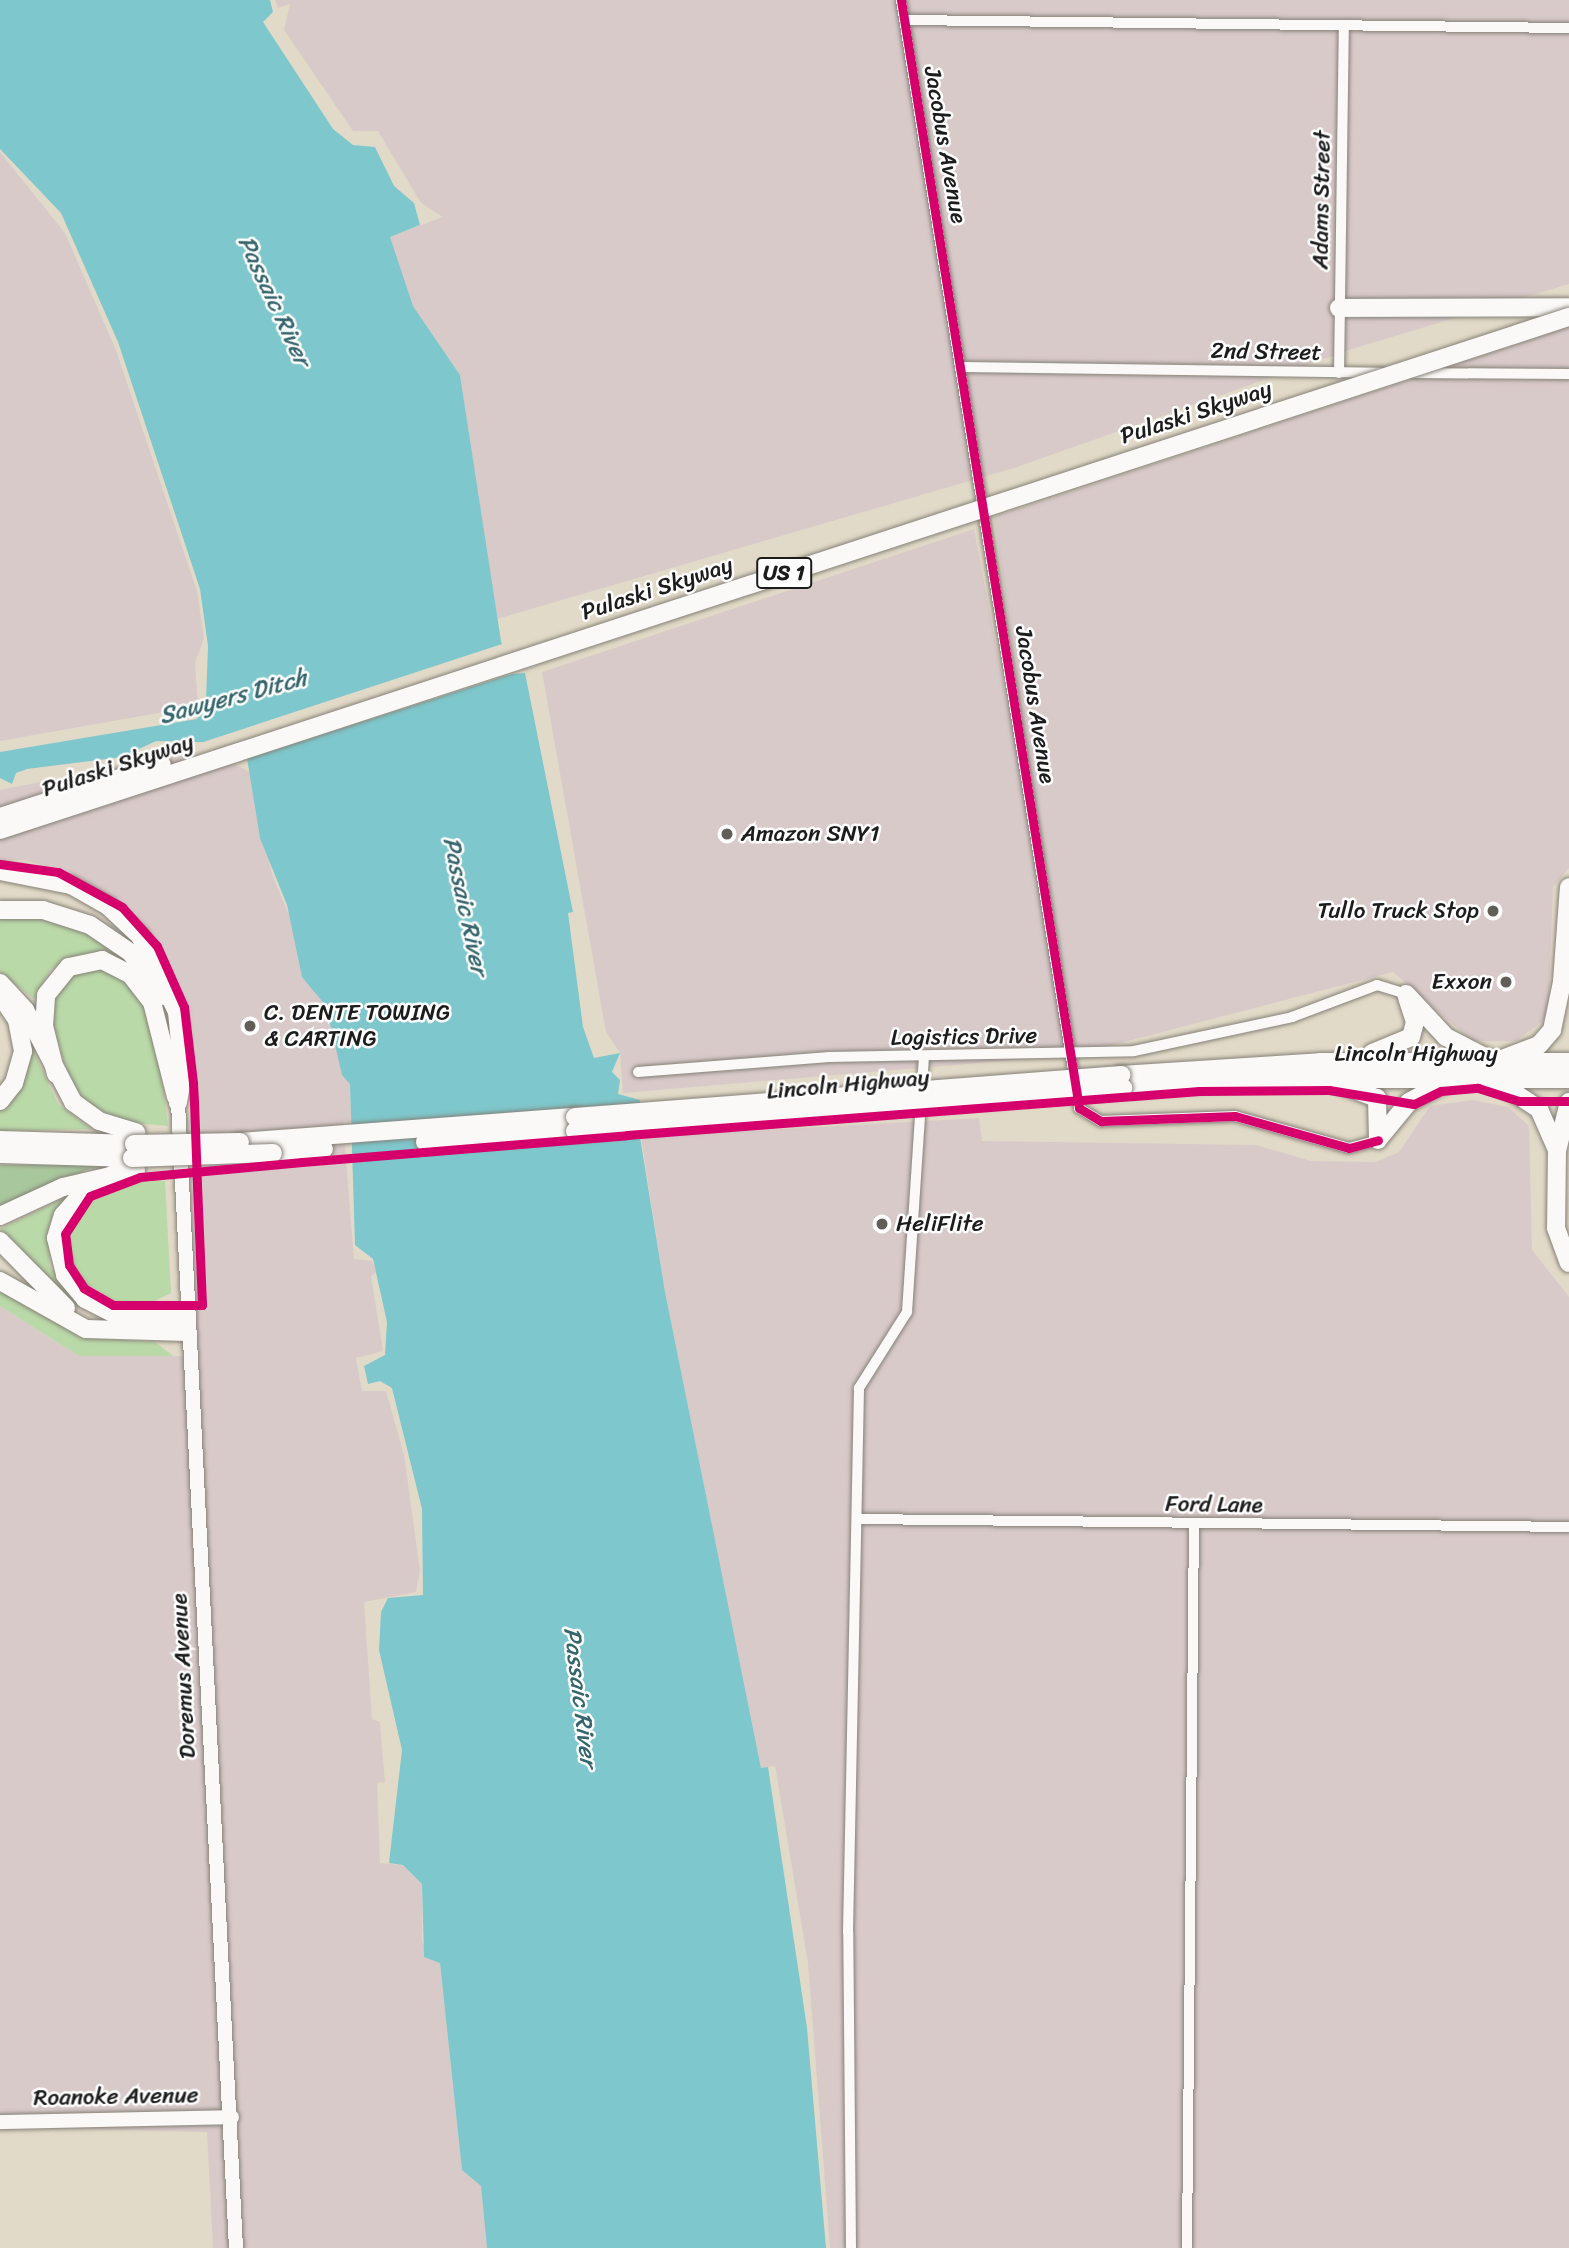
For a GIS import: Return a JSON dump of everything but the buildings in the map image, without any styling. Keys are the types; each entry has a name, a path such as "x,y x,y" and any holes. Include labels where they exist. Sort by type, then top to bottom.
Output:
{"highway":[{"path":"1339,308 1480,309 1569,306"},
{"name":"Pulaski Skyway","path":"0,817 1569,306"},
{"name":"Pulaski Skyway","path":"0,830 1569,317"},
{"path":"0,871 71,885 124,919 166,980 180,1034 178,1102"},
{"path":"1495,1070 1549,1036 1562,982 1569,887"},
{"path":"0,910 52,912 107,935 155,983 180,1034"},
{"path":"56,1074 44,1026 46,995 69,967 111,962 131,974 152,1002 178,1102"},
{"path":"1562,982 1569,1014"},
{"path":"0,983 25,1010 56,1074 84,1113 135,1151"},
{"path":"1406,995 1446,1037 1495,1070 1539,1109 1557,1151"},
{"path":"1318,1071 1407,1041 1415,1022 1406,995"},
{"path":"0,997 17,1020 23,1045 17,1076 0,1101"},
{"name":"Lincoln Highway","path":"1318,1071 1455,1078 1495,1070 1569,1062"},
{"name":"Lincoln Highway","path":"135,1151 1122,1081 1318,1071 1495,1070 1569,1079"},
{"path":"1318,1071 1377,1098 1382,1116 1378,1140"},
{"path":"1378,1140 1414,1098 1455,1078"},
{"name":"Lincoln Highway","path":"135,1151 273,1153 1122,1081"},
{"path":"1569,1102 1557,1151 1556,1239 1569,1263"},
{"path":"0,1140 135,1151"},
{"path":"0,1154 135,1151"},
{"path":"135,1151 114,1174 86,1189 64,1214 56,1238 65,1275 85,1299 114,1314 186,1325"},
{"path":"0,1216 114,1174"},
{"path":"0,1241 60,1303 109,1333"},
{"path":"0,1281 86,1329 109,1333 186,1325"}],"main road":[{"name":"Doremus Avenue","path":"178,1102 186,1325 232,2117 236,2248"},
{"name":"Roanoke Avenue","path":"0,2122 232,2117"}],"street":[{"name":"Jacobus Avenue","path":"901,0 963,367 1079,1108 1095,1120 1221,1114 1349,1148 1378,1140"},
{"path":"905,20 1569,28"},
{"name":"Adams Street","path":"1339,373 1344,27"},
{"name":"2nd Street","path":"963,367 1569,374"},
{"name":"Logistics Drive","path":"638,1072 829,1058 923,1059 1070,1054 1198,1039 1300,1015 1377,985 1406,995"},
{"path":"851,2248 848,1932 860,1382 895,1339 907,1312 923,1059"},
{"name":"Ford Lane","path":"858,1518 1569,1527"},
{"path":"1187,2248 1194,1524"}],"shaded area":[{"path":"275,0 1569,0 1569,284 1355,348 1014,468 497,619 460,375 413,306 389,237 443,217 421,203 378,131 353,131 284,30 290,4 278,8"},
{"path":"0,152 65,233 116,350 197,591 204,638 195,663 198,706 0,741"},
{"path":"1569,327 1569,868 1553,887 1548,1017 1516,1041 1472,1041 1393,972 1074,1055 623,1093 620,1053 606,1032 542,672 974,529 1056,957 994,517"},
{"path":"176,755 217,755 250,772 272,874 331,1017 342,1075 350,1083 351,1121 343,1122 354,1259 372,1261 376,1272 371,1276 383,1351 356,1358 362,1391 386,1391 404,1455 420,1570 416,1592 364,1602 372,1719 380,1722 385,1782 377,1783 380,1863 403,1865 422,1884 422,1942 440,1963 462,2170 481,2186 487,2248 213,2248 207,2132 0,2127 0,1306 79,1356 191,1356 177,1121 195,1119 195,1075 187,1007 150,931 82,878 25,860 0,860 0,790"},
{"path":"1473,1100 1508,1107 1529,1126 1532,1250 1569,1297 1569,2248 830,2248 808,1963 775,1766 761,1768 665,1292 641,1137 979,1118 982,1141 1256,1145 1311,1161 1376,1162 1399,1152 1430,1106"}],"green space":[{"path":"0,916 56,917 102,937 121,955 73,957 50,970 34,999 0,972"},
{"path":"104,969 139,991 156,1033 168,1126 123,1122 89,1104 70,1083 50,1012 63,982 80,970"},
{"path":"32,1048 58,1104 91,1129 0,1131 0,1109 20,1083"},
{"path":"0,1165 98,1165 0,1208"},
{"path":"145,1179 165,1181 171,1293 142,1307 111,1299 86,1283 72,1261 70,1232 99,1194"},
{"path":"68,1196 51,1219 49,1266 83,1306 80,1309 0,1229"},
{"path":"0,1292 18,1295 79,1337 155,1342 173,1356 79,1356 0,1306"}],"water":[{"path":"0,0 270,0 273,12 263,22 333,129 353,145 375,147 394,186 414,203 420,225 390,237 413,306 460,375 501,641 512,674 525,673 573,912 568,913 583,1027 594,1058 620,1053 612,1072 620,1080 618,1094 640,1100 640,1137 665,1292 761,1768 768,1767 807,2028 826,2248 487,2248 481,2186 462,2170 440,1963 424,1957 422,1884 403,1865 389,1863 402,1750 379,1650 381,1612 388,1598 423,1595 422,1509 392,1388 380,1381 368,1384 364,1366 385,1355 387,1322 373,1259 355,1245 350,1084 342,1075 326,1006 302,977 287,905 260,838 247,758 238,743 156,741 122,757 27,769 16,773 12,784 0,778 0,752 197,719 206,701 208,646 200,589 118,342 61,213 0,149"}],"pier":[{"path":"505,643 515,673 243,760 236,747 191,746"}],"cycle path":[{"path":"901,0 1079,1108 1101,1121 1235,1116 1349,1148 1378,1140"},
{"path":"0,864 58,872 122,907 157,946 184,1007 193,1083 194,1102 197,1185 202,1305 113,1305 84,1288 69,1265 65,1234 90,1196 140,1177 302,1162 627,1135 1199,1091 1329,1090 1414,1104 1441,1091 1478,1088 1519,1101 1569,1101"}],"place":[{"name":"Amazon SNY1","path":"727,834"},
{"name":"Tullo Truck Stop","path":"1493,911"},
{"name":"Exxon","path":"1506,982"},
{"name":"C. DENTE TOWING & CARTING","path":"250,1026"},
{"name":"HeliFlite","path":"882,1224"}],"water label":[{"name":"Passaic River","path":"274,301"},
{"name":"Sawyers Ditch","path":"233,697"},
{"name":"Passaic River","path":"465,906"},
{"name":"Passaic River","path":"580,1697"}]}
